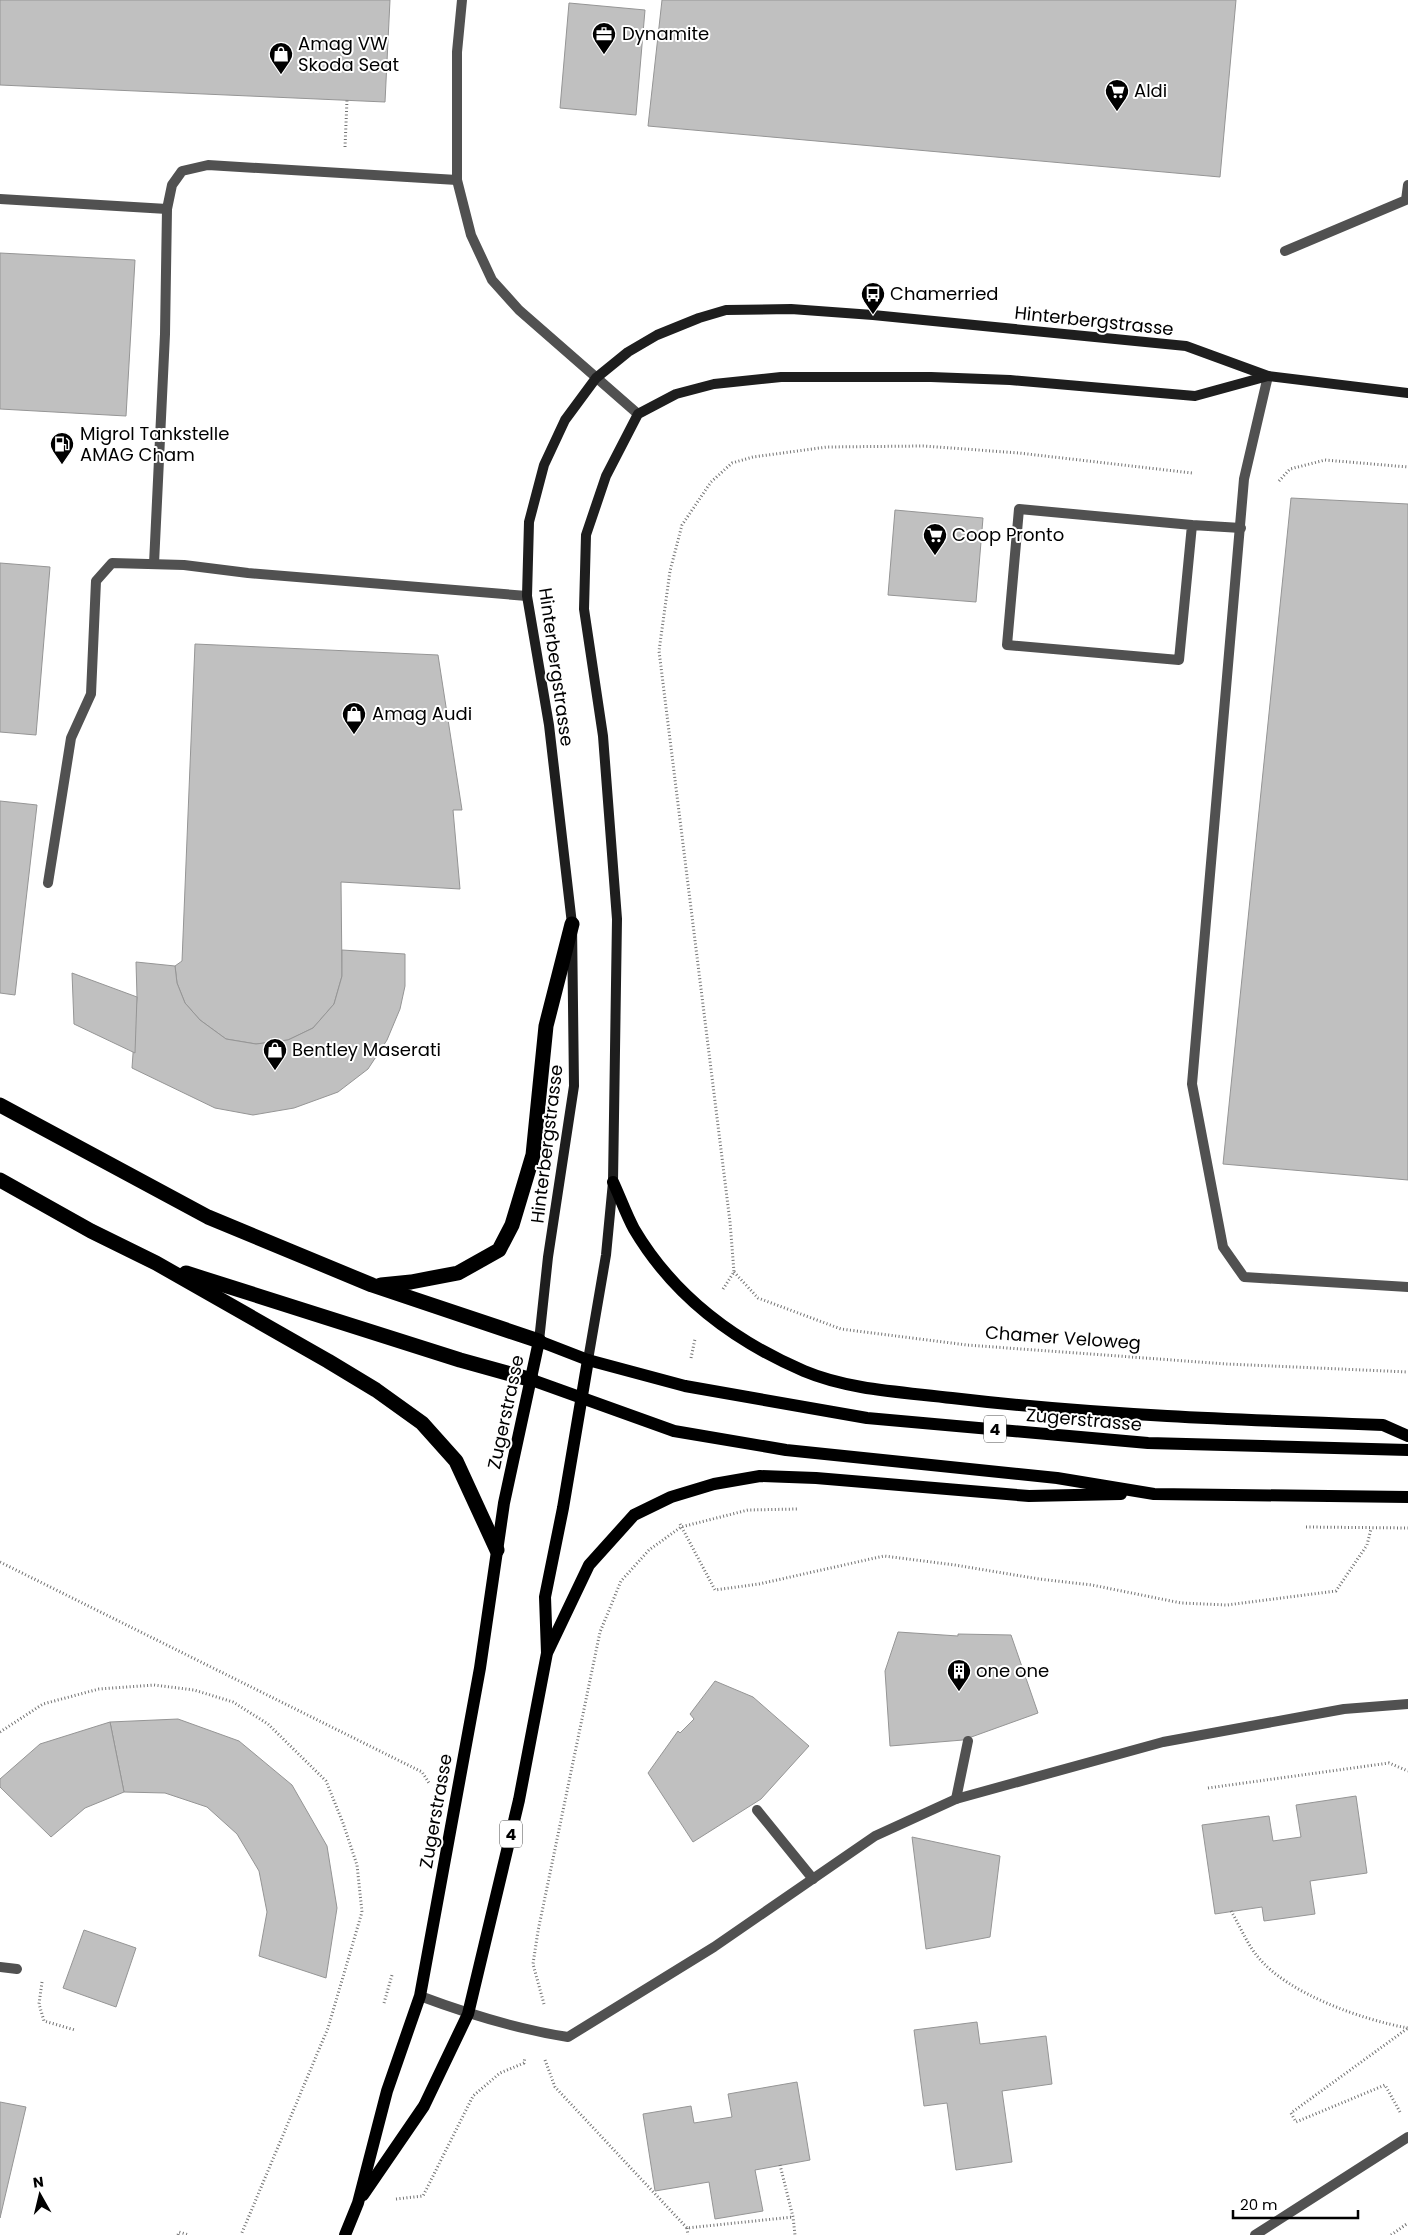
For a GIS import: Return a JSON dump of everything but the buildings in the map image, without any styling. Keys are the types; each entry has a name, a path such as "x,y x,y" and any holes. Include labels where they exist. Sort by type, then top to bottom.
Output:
{"highway":[{"path":"372,1285 411,1282 458,1273 498,1250 512,1225 533,1155 546,1026 572,924"},
{"path":"0,1105 208,1217 372,1285 539,1341"},
{"path":"0,1180 91,1231 156,1263 376,1390 422,1423 456,1462 496,1550"},
{"path":"156,1263 460,1360 532,1380"}],"main road":[{"path":"613,1182 634,1229 670,1279 721,1325 762,1351 805,1372 849,1384 1029,1407 1207,1419 1383,1426 1408,1436"},
{"name":"Zugerstrasse","path":"345,2235 358,2203 387,2091 420,1996 480,1668 504,1503 539,1341 588,1360 685,1386 867,1418 1148,1443 1408,1450"},
{"name":"4","path":"582,1399 588,1360"},
{"name":"4","path":"532,1380 674,1431 786,1450 1057,1478 1154,1494"},
{"name":"Zugerstrasse","path":"358,2203 424,2106 468,2014 519,1800 547,1654 545,1597 582,1399"},
{"name":"4","path":"547,1654 589,1565 634,1515 671,1497 714,1484 760,1476 1029,1496 1154,1494 1408,1497"}],"street":[{"path":"462,0 457,52 457,180 471,236 492,280 519,310 638,414"},
{"path":"154,564 165,334 167,208 172,185 182,170 208,165 457,180"},
{"path":"1285,251 1406,200 1408,185"},
{"path":"0,199 167,208"},
{"name":"Hinterbergstrasse","path":"539,1341 548,1257 574,1086 572,924 548,725 528,596 529,522 544,465 565,420 596,378 628,352 657,335 699,318 726,310 791,309 873,315 1186,346 1268,376 1408,393"},
{"path":"1268,376 1244,480 1192,1084 1224,1247 1244,1277 1408,1287"},
{"name":"Hinterbergstrasse","path":"588,1360 606,1255 613,1182 618,919 603,736 584,609 586,535 606,476 638,414 676,394 714,384 781,377 931,377 1010,380 1195,396 1268,376"},
{"path":"1192,525 1180,660 1007,645 1019,509 1241,528"},
{"path":"48,883 71,738 91,694 96,581 112,563 184,565 268,575 528,596"},
{"path":"420,1996 468,2014 534,2032 568,2037 714,1947 876,1836 956,1799 1163,1742 1344,1709 1408,1704"},
{"path":"956,1799 968,1741"},
{"path":"757,1810 813,1878"},
{"path":"0,1967 17,1969"},
{"path":"1255,2235 1408,2137"}],"path":[{"path":"344,173 348,100"},
{"name":"Chamer Veloweg","path":"1192,473 1019,453 923,446 827,447 753,457 732,463 711,482 682,525 670,571 658,651 730,1222 734,1272 758,1298 841,1329 967,1345 1227,1364 1408,1372"},
{"path":"1280,481 1290,470 1325,460 1408,467"},
{"path":"423,2196 473,2096 500,2073 524,2063 544,2006 533,1964 538,1931 600,1632 621,1581 649,1550 681,1527 715,1590 760,1584 884,1556 955,1565 1038,1580 1092,1585 1181,1603 1227,1605 1336,1591 1367,1545 1371,1529"},
{"path":"0,1562 422,1772 430,1783 428,1793"},
{"path":"0,1732 43,1704 99,1689 154,1686 194,1690 233,1702 268,1724 326,1781 344,1823 357,1865 362,1912 328,2028 241,2235"},
{"path":"1208,1788 1389,1763 1408,1771"},
{"path":"1231,1911 1258,1958 1290,1985 1348,2011 1384,2024 1408,2028"},
{"path":"382,2012 394,1966"},
{"path":"17,1969 40,1973 42,1983 39,2004 44,2021 75,2030"},
{"path":"1403,2118 1384,2085 1296,2122 1291,2113 1408,2028"},
{"path":"534,2032 555,2087 687,2228 688,2235"},
{"path":"780,2165 793,2217 795,2235"},
{"path":"687,2228 793,2217"},
{"path":"1391,2235 1408,2223"},
{"path":"178,2235 179,2232 189,2235"}],"place":[{"name":"Dynamite","path":"604,55"},
{"name":"Amag VW Skoda Seat","path":"281,75"},
{"name":"Aldi","path":"1117,112"},
{"name":"Chamerried","path":"873,315"},
{"name":"Migrol Tankstelle AMAG Cham","path":"62,465"},
{"name":"Coop Pronto","path":"935,556"},
{"name":"Amag Audi","path":"354,735"},
{"name":"Bentley Maserati","path":"275,1071"},
{"name":"one one","path":"959,1692"}]}
